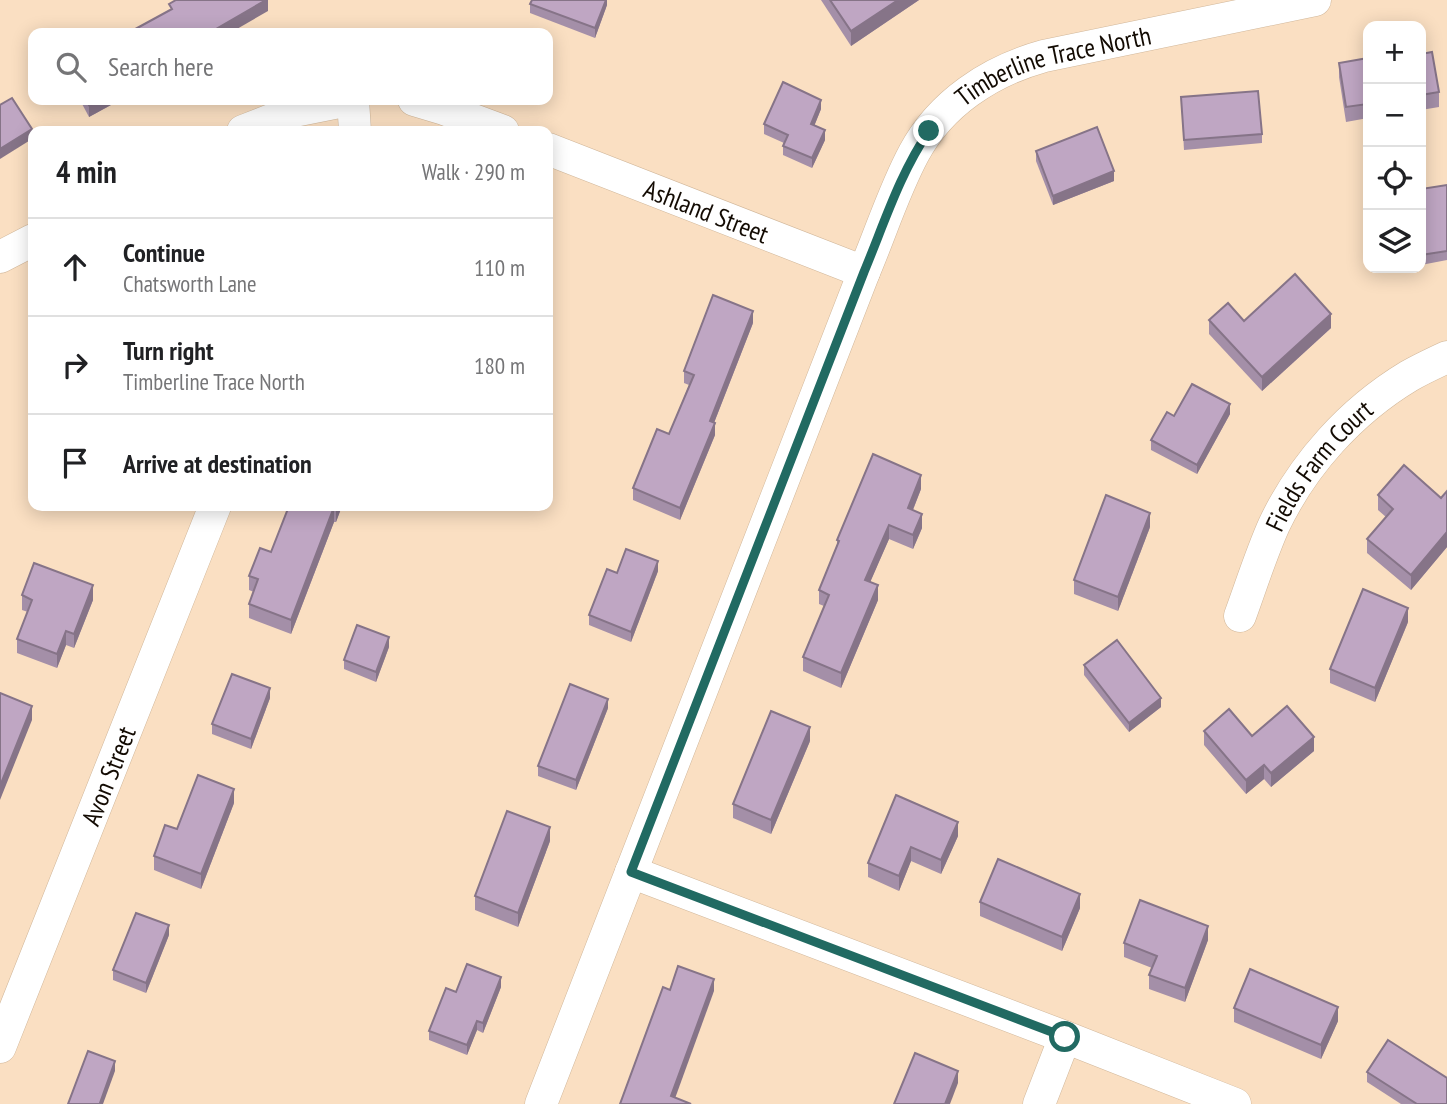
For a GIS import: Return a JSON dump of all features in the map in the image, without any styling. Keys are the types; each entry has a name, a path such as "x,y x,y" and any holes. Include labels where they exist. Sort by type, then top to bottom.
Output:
{"street":[{"name":"Timberline Trace North","path":"541,1104 864,272 915,152 929,131 952,104 975,86 1011,67 1044,56 1315,0"},
{"path":"256,126 294,111 325,105"},
{"path":"352,105 354,126"},
{"path":"433,105 490,126"},
{"name":"Ashland Street","path":"553,151 864,272"},
{"path":"0,257 28,243"},
{"name":"Fields Farm Court","path":"1240,615 1274,526 1299,481 1317,456 1346,425 1383,394 1447,356"},
{"name":"Avon Street","path":"0,1047 213,511"},
{"path":"631,872 1235,1104"},
{"path":"1039,1104 1065,1037"}],"building":[{"path":"176,0 266,0 218,28 137,28 172,9 169,4"},
{"path":"532,0 606,0 595,28 530,4"},
{"path":"830,0 898,0 851,31"},
{"path":"1432,52 1439,92 1426,94 1426,84 1426,53"},
{"path":"1363,59 1363,105 1346,107 1339,63"},
{"path":"783,82 821,100 811,124 825,130 812,158 783,146 788,135 764,124"},
{"path":"1258,91 1262,134 1184,140 1181,97"},
{"path":"12,98 30,126 28,132 0,149 0,105"},
{"path":"1097,127 1114,171 1053,196 1036,151"},
{"path":"1447,185 1447,251 1426,254 1426,188"},
{"path":"1295,274 1331,314 1262,377 1209,320 1228,303 1244,321"},
{"path":"713,295 753,311 710,421 715,423 680,508 633,488 657,429 669,434 694,375 684,371"},
{"path":"1192,384 1230,404 1197,465 1151,440 1167,412 1174,416"},
{"path":"873,454 921,475 908,508 922,514 913,535 889,525 865,580 878,585 841,673 803,657 829,595 819,590"},
{"path":"1404,465 1441,498 1447,491 1447,532 1411,575 1367,539 1393,509 1378,495"},
{"path":"1106,495 1150,513 1118,597 1074,580"},
{"path":"287,511 332,511 291,620 249,604 258,579 249,576 260,548 271,552"},
{"path":"626,549 658,561 631,632 589,615 607,569 617,573"},
{"path":"34,563 93,585 74,634 66,631 57,654 17,639 32,600 22,595"},
{"path":"1363,589 1408,608 1375,688 1330,669"},
{"path":"357,625 389,637 376,672 344,660"},
{"path":"1117,640 1161,698 1129,723 1084,665"},
{"path":"232,674 270,688 251,739 212,724"},
{"path":"570,684 608,699 576,780 538,766"},
{"path":"0,693 32,706 0,786"},
{"path":"1287,706 1314,737 1271,773 1264,765 1246,780 1204,731 1229,709 1252,736"},
{"path":"771,711 810,727 771,820 733,804"},
{"path":"198,775 234,789 201,874 154,856 165,825 177,829"},
{"path":"896,795 958,822 941,860 911,847 899,876 868,863"},
{"path":"507,811 550,827 518,913 475,896"},
{"path":"998,859 1080,894 1062,937 980,902"},
{"path":"1140,900 1208,926 1185,988 1149,975 1157,956 1124,943"},
{"path":"136,913 169,925 146,983 113,970"},
{"path":"467,964 501,977 483,1023 477,1021 467,1045 429,1031 446,988 456,992"},
{"path":"678,966 714,979 671,1096 691,1104 620,1104 663,987 670,990"},
{"path":"1250,969 1338,1007 1321,1045 1234,1008"},
{"path":"1388,1040 1447,1078 1447,1104 1417,1104 1367,1072"},
{"path":"88,1051 115,1061 100,1103 102,1104 68,1104"},
{"path":"915,1053 958,1071 945,1104 894,1104"}],"route":[{"path":"929,131 904,175 864,272 631,872 1065,1037"}]}
